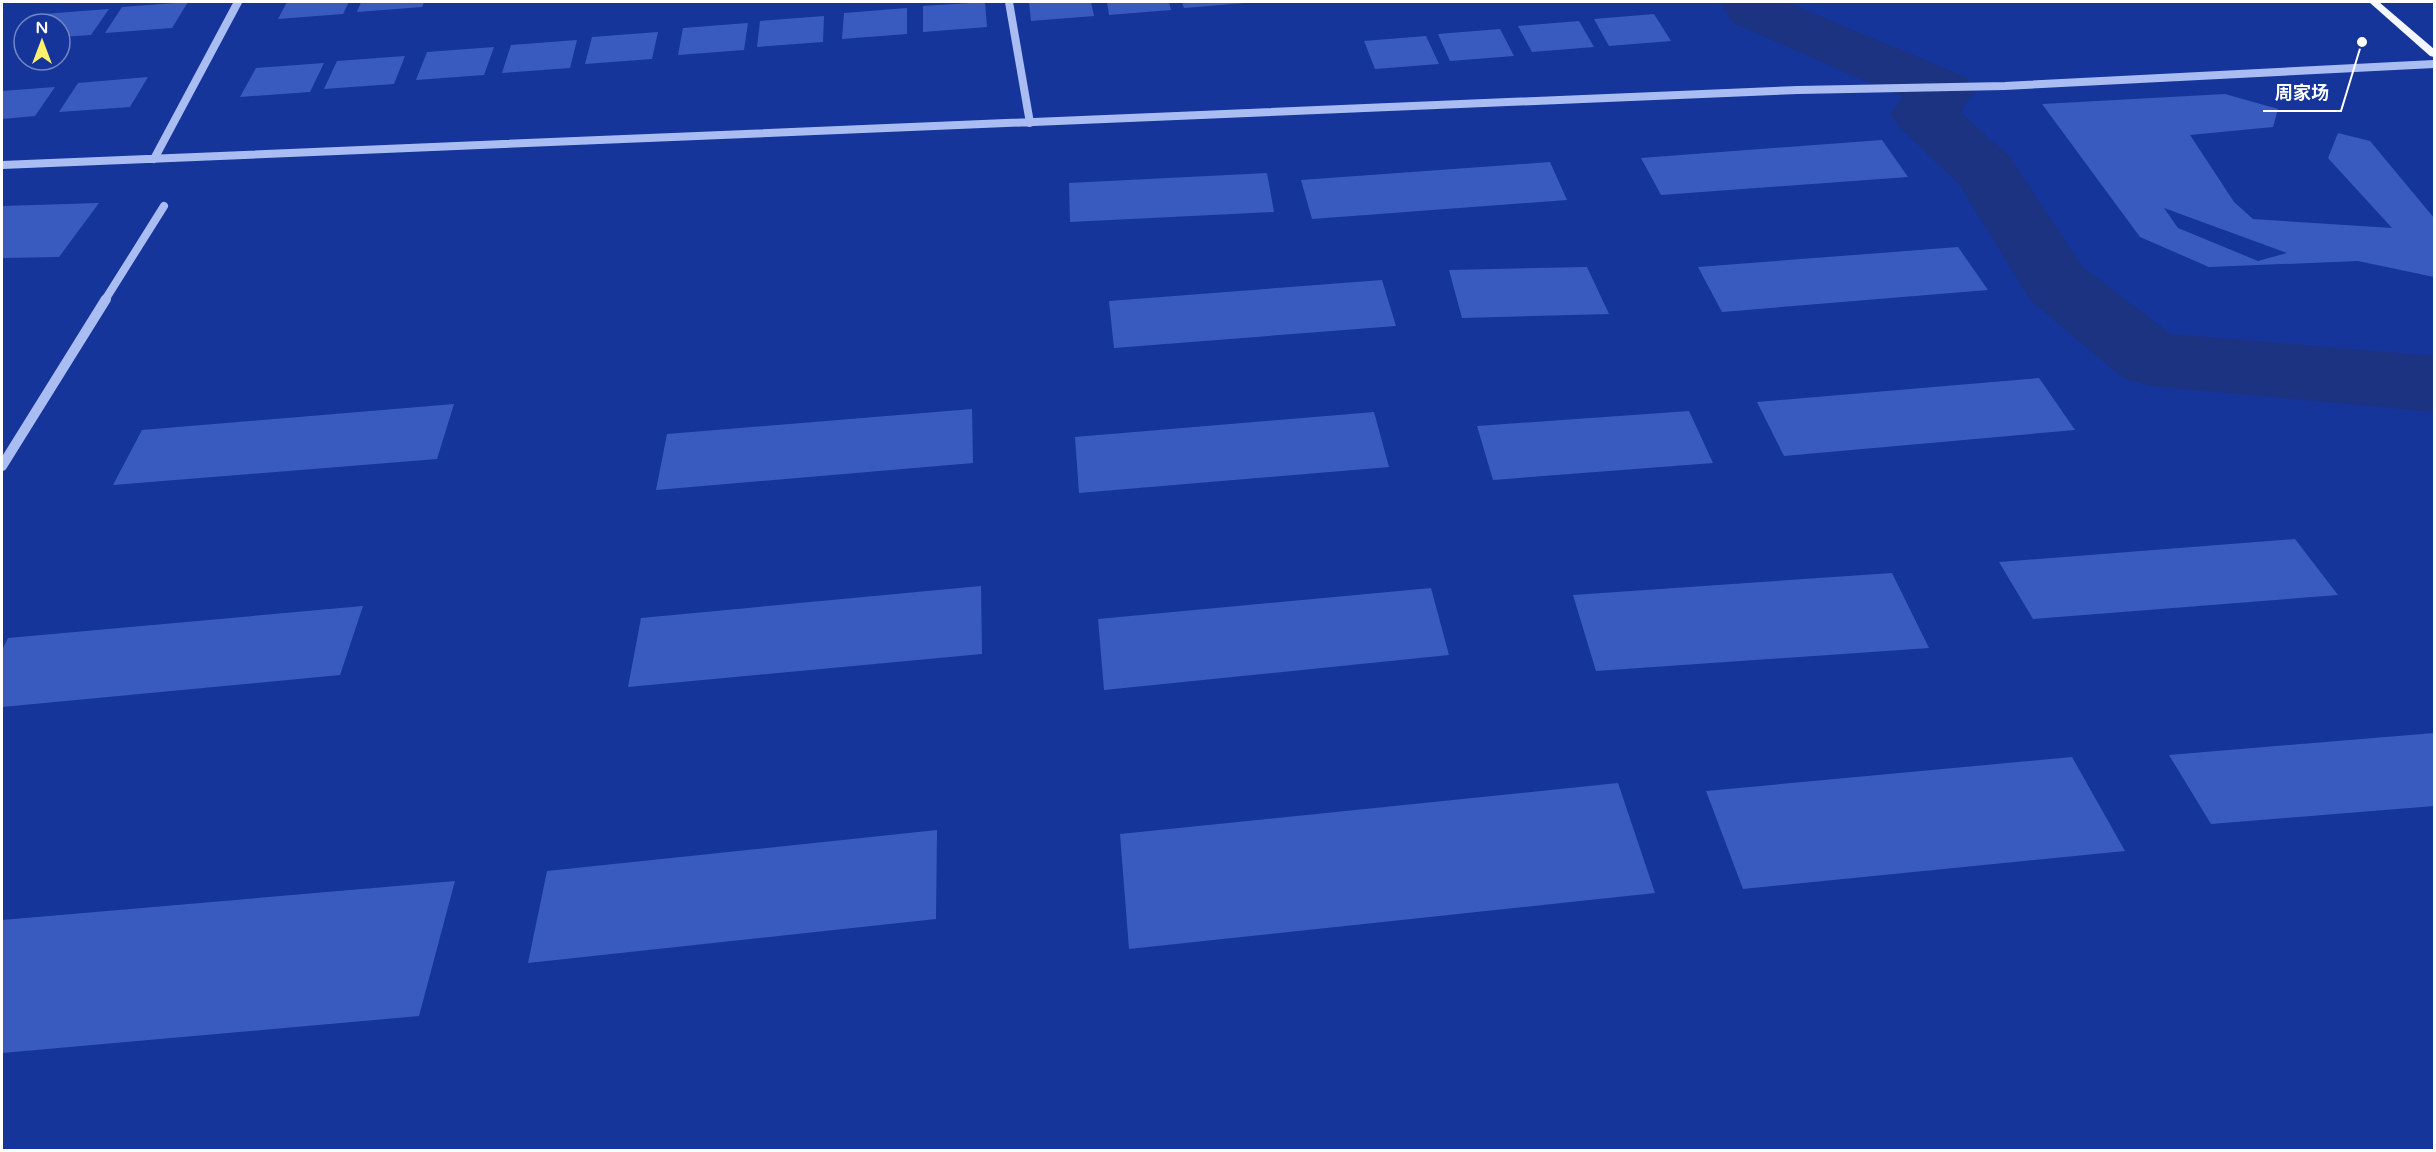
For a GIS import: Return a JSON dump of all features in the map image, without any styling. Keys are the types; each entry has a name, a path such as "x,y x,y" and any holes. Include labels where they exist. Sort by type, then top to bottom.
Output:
{"main road":[{"path":"2374,2 2434,54"}],"street":[{"path":"154,159 237,2"},
{"path":"1009,2 1030,123"},
{"path":"2,165 1798,90 2005,86 2434,64"},
{"path":"2,466 6,451 164,206"}],"building":[{"path":"188,2 172,28 105,33 122,7"},
{"path":"287,2 349,2 343,14 278,19"},
{"path":"361,2 424,2 422,7 357,12"},
{"path":"985,2 987,27 923,32 923,6"},
{"path":"1029,2 1091,2 1094,16 1031,21"},
{"path":"1107,2 1169,2 1171,10 1109,15"},
{"path":"1182,2 1245,2 1245,3 1184,8"},
{"path":"907,8 907,34 842,39 844,13"},
{"path":"109,9 91,35 72,36 72,12 69,12"},
{"path":"1654,14 1671,41 1609,46 1594,19"},
{"path":"824,16 823,42 757,47 760,21"},
{"path":"1579,21 1594,47 1532,52 1518,26"},
{"path":"748,23 744,50 678,55 683,28"},
{"path":"1500,29 1514,56 1450,61 1438,34"},
{"path":"658,32 652,59 585,64 592,37"},
{"path":"1426,36 1439,64 1375,69 1364,41"},
{"path":"577,40 570,68 502,73 511,45"},
{"path":"494,47 484,75 416,80 427,52"},
{"path":"405,56 394,84 324,89 337,61"},
{"path":"324,63 310,92 240,97 256,68"},
{"path":"148,77 130,107 59,112 78,83"},
{"path":"55,87 35,116 2,119 2,91"},
{"path":"2225,94 2278,109 2273,127 2190,135 2234,202 2253,219 2392,228 2328,158 2338,133 2370,141 2434,218 2434,277 2358,261 2209,267 2140,237 2042,104","holes":["2164,208 2287,253 2258,261 2178,228"]},
{"path":"1882,140 1908,177 1661,195 1641,158"},
{"path":"1550,162 1567,200 1312,219 1301,180"},
{"path":"1267,173 1274,212 1070,222 1069,183"},
{"path":"99,203 59,257 2,258 2,206"},
{"path":"1958,247 1988,290 1722,312 1698,267"},
{"path":"1587,267 1609,314 1462,318 1449,270"},
{"path":"1382,280 1396,326 1114,348 1109,301"},
{"path":"2039,378 2075,430 1784,456 1757,402"},
{"path":"454,404 437,459 113,485 142,430"},
{"path":"972,409 973,463 656,490 667,434"},
{"path":"1689,411 1713,463 1493,480 1477,426"},
{"path":"1374,412 1389,467 1079,493 1075,437"},
{"path":"2295,539 2338,595 2033,619 1999,562"},
{"path":"1892,573 1929,648 1596,671 1573,595"},
{"path":"981,586 982,654 628,687 641,618"},
{"path":"1431,588 1449,655 1104,690 1098,619"},
{"path":"363,606 340,675 2,707 2,650 8,638"},
{"path":"2434,733 2434,806 2211,824 2169,755"},
{"path":"2072,757 2125,851 1743,889 1706,791"},
{"path":"1618,783 1655,893 1129,949 1120,834"},
{"path":"937,830 936,919 528,963 547,871"},
{"path":"455,881 419,1016 2,1053 2,920"}],"waterway":[{"path":"1749,2 1754,10 1943,91 1923,114 1986,172 2057,284 2151,359 2434,384"}],"place":[{"name":"周家场","path":"2362,42"}]}
